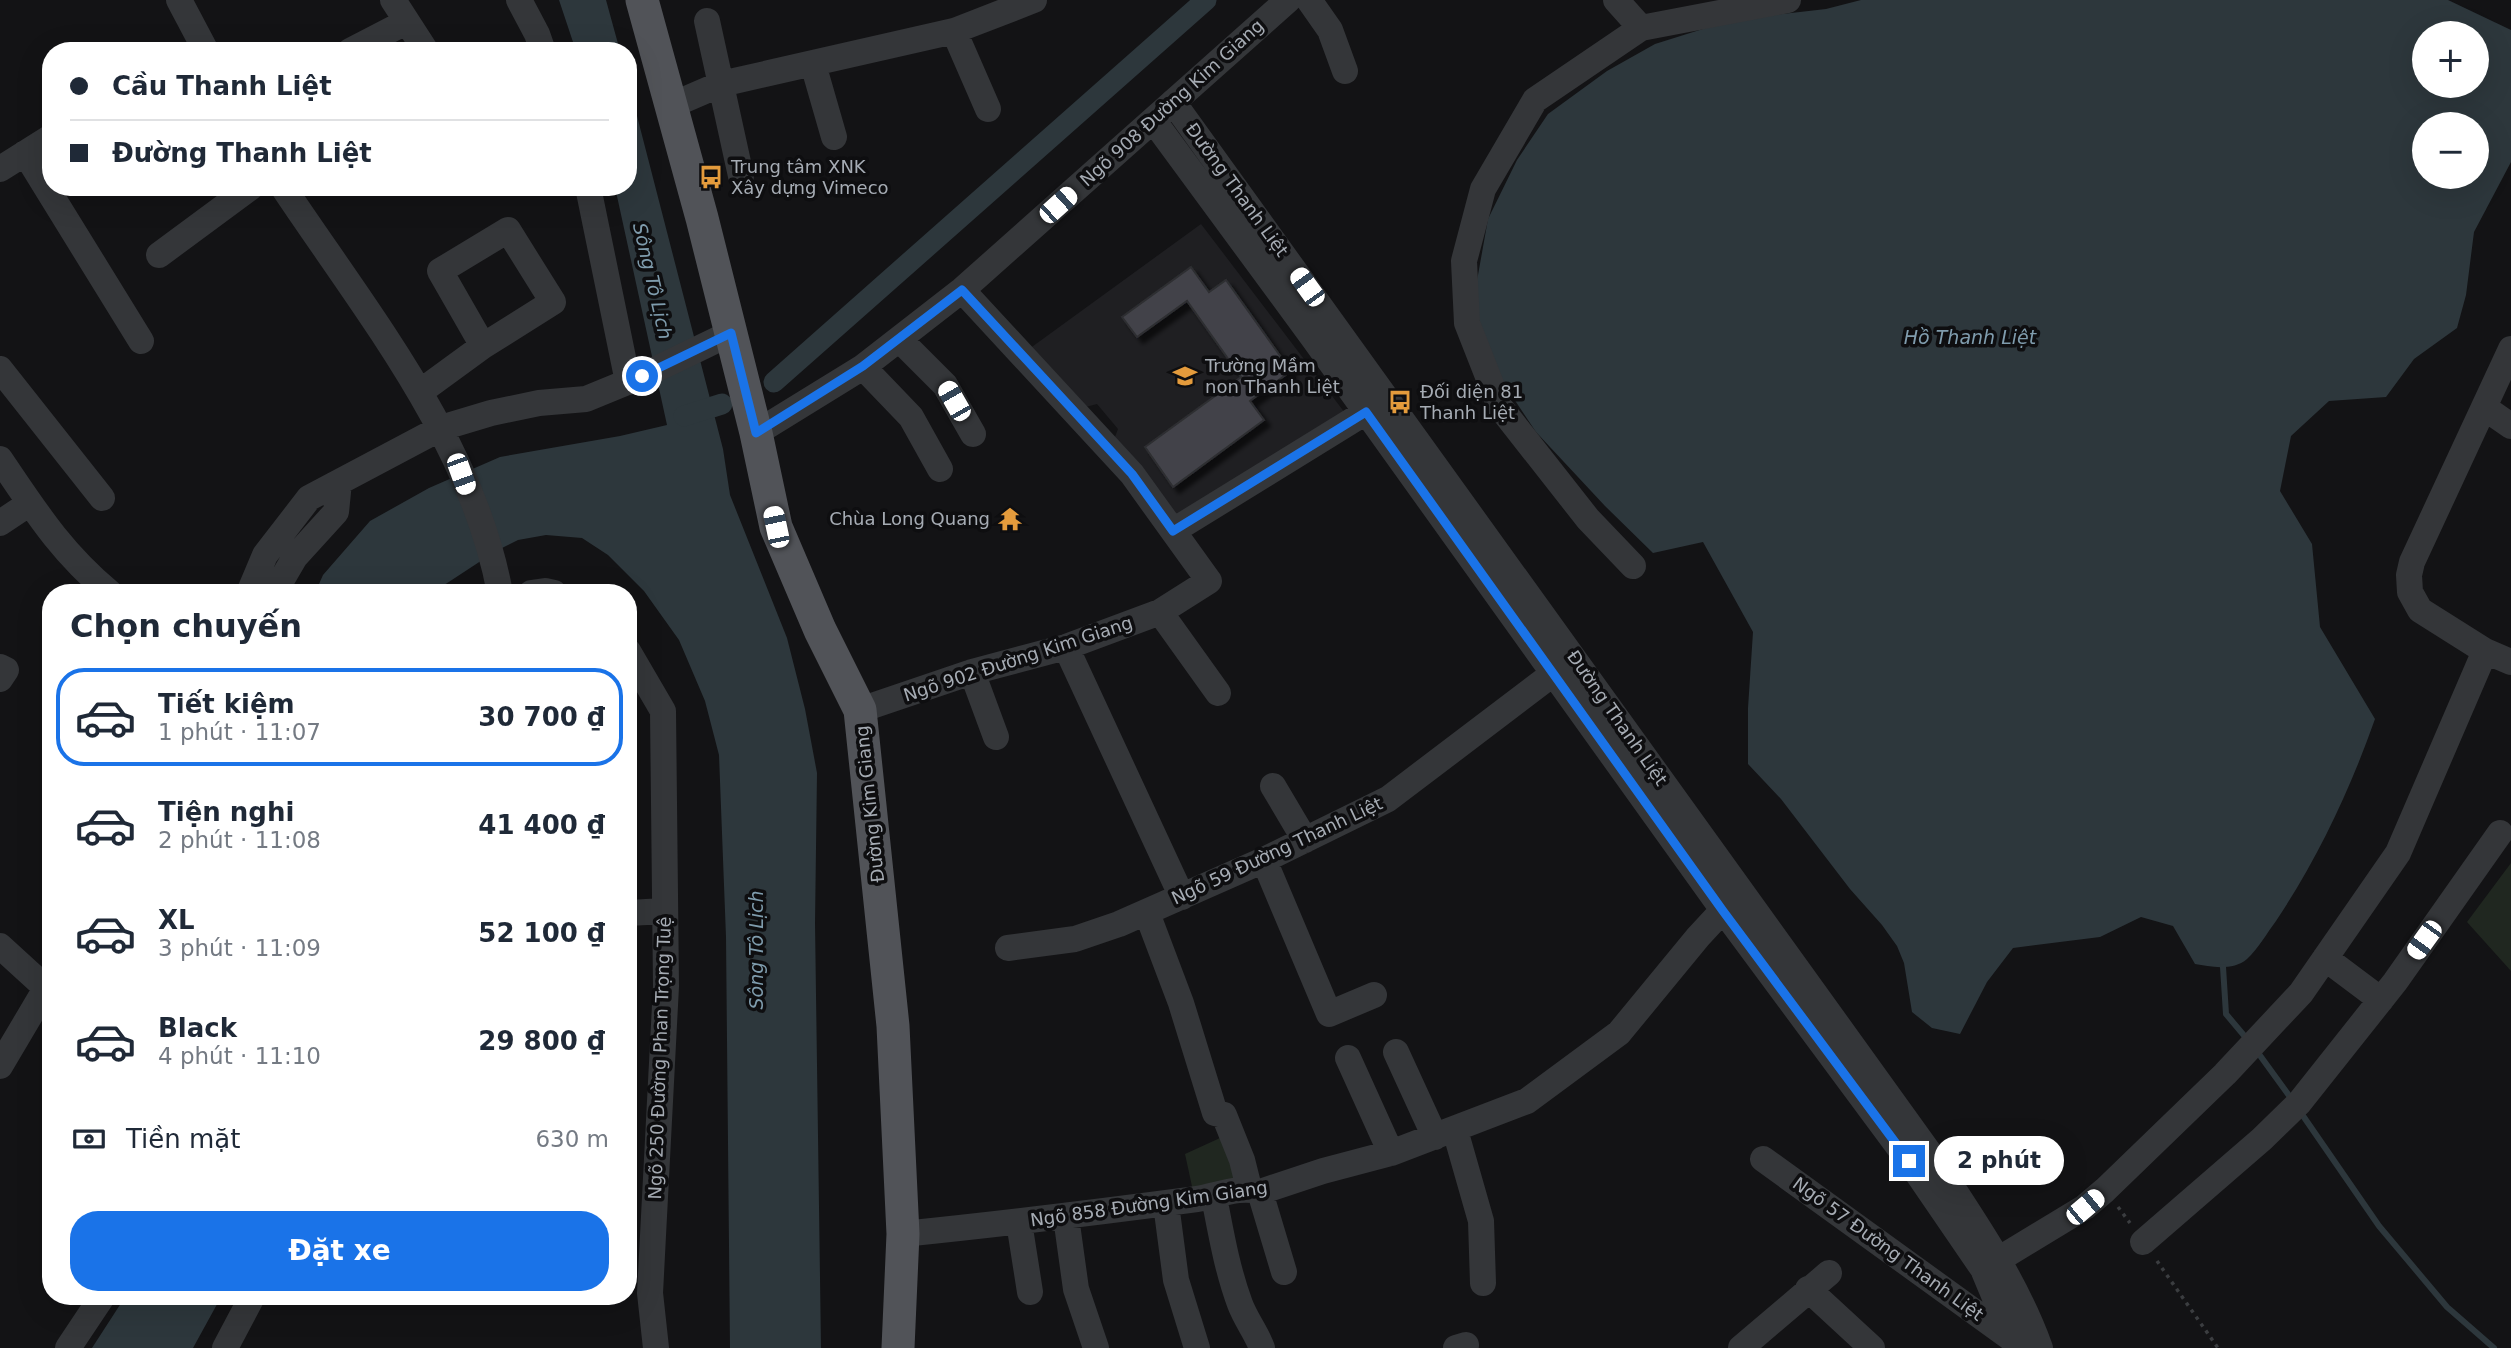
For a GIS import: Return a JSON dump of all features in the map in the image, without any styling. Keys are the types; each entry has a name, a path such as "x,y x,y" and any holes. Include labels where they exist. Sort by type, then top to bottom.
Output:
{"main road":[{"name":"Đường Kim Giang","path":"642,0 731,333 776,527 820,630 860,710 893,1026 902,1234 898,1348"}],"street":[{"path":"180,0 197,42"},
{"path":"519,0 539,42"},
{"path":"670,106 721,84 954,31 1034,0"},
{"name":"Ngõ 908 Đường Kim Giang","path":"756,433 863,366 962,290 1288,0"},
{"path":"1309,0 1330,30 1345,71"},
{"path":"1616,0 1641,28"},
{"path":"1633,566 1588,519 1500,407 1467,323 1464,261 1483,189 1535,100 1641,28 1788,0"},
{"path":"361,42 400,11 420,42"},
{"path":"707,21 741,176"},
{"path":"954,31 988,109"},
{"path":"813,64 834,137"},
{"name":"Đường Thanh Liệt","path":"1172,102 1931,1156 1991,1264 2021,1342"},
{"name":"Đường Thanh Liệt","path":"1153,120 1723,911 1901,1150 1991,1264"},
{"path":"0,169 42,143"},
{"path":"25,153 42,181"},
{"path":"52,196 141,341"},
{"path":"159,255 239,196"},
{"path":"289,196 421,392 453,453 494,561 498,584"},
{"path":"590,196 635,379"},
{"path":"421,392 483,346 554,302 508,230 440,271 483,346"},
{"path":"962,290 1132,474 1173,531 1366,412"},
{"path":"253,584 265,555 309,498 440,428 539,403 586,399 731,333"},
{"path":"899,339 945,385 973,434"},
{"path":"2511,349 2412,562 2409,575 2410,592 2420,610 2485,651 2511,662"},
{"path":"863,366 911,417 940,469"},
{"path":"0,369 102,498"},
{"path":"2485,408 2511,426"},
{"path":"0,459 62,548 100,584"},
{"path":"279,584 295,557 336,512 339,482"},
{"path":"0,523 30,503"},
{"name":"Ngõ 902 Đường Kim Giang","path":"860,710 972,672 1066,647 1160,612 1209,582 1173,531"},
{"path":"1160,612 1218,693"},
{"path":"1066,647 1182,897"},
{"path":"1991,1264 2085,1207 2105,1190 2225,1074 2301,993 2398,853 2485,651"},
{"name":"Ngõ 250 Đường Phan Trọng Tuệ","path":"637,666 663,711 666,986 650,1293 656,1348"},
{"path":"0,667 6,670 0,679"},
{"path":"972,672 996,737"},
{"name":"Ngõ 59 Đường Thanh Liệt","path":"1008,948 1075,939 1147,913 1264,860 1388,799 1554,673"},
{"path":"1273,786 1305,840"},
{"path":"2143,1242 2292,1111 2381,1000 2500,833"},
{"path":"1264,860 1329,1014 1374,995"},
{"path":"637,913 665,911"},
{"name":"Ngõ 858 Đường Kim Giang","path":"902,1234 1066,1217 1254,1190 1391,1153 1445,1134 1527,1101 1619,1033 1698,937 1723,911"},
{"path":"1147,913 1181,1003 1215,1113 1224,1115 1284,1272"},
{"path":"0,946 42,979"},
{"path":"2325,957 2381,1000"},
{"path":"0,1066 42,994"},
{"path":"1396,1052 1445,1134 1481,1221 1483,1283"},
{"path":"1348,1058 1391,1153"},
{"name":"Ngõ 57 Đường Thanh Liệt","path":"1763,1159 2021,1342"},
{"path":"1214,1197 1228,1266 1240,1306 1262,1348"},
{"path":"1166,1204 1176,1280 1197,1348"},
{"path":"1066,1217 1076,1289 1096,1348"},
{"path":"1019,1222 1030,1292"},
{"path":"1741,1348 1829,1273"},
{"path":"1808,1289 1872,1348"},
{"path":"68,1348 97,1305"},
{"path":"225,1348 247,1305"}],"path":[{"path":"2105,1190 2218,1348"}],"shaded area":[{"name":"Trường Mầm non Thanh Liệt","path":"1201,224 1345,413 1175,517 1113,442 1118,429 1097,404 1082,408 1029,349"},
{"path":"2511,863 2511,971 2467,922"},
{"path":"1220,1138 1242,1180 1193,1191 1185,1154"}],"water":[{"path":"559,0 606,0 618,42 573,42"},
{"name":"Hồ Thanh Liệt","path":"1861,0 2448,0 2511,30 2511,162 2474,232 2466,295 2457,328 2414,359 2386,397 2329,401 2291,436 2280,491 2312,544 2320,627 2375,719 2344,798 2306,873 2262,941 2241,963 2222,967 2195,964 2173,926 2141,917 2100,937 2013,948 1987,982 1960,1034 1932,1028 1912,1012 1904,963 1897,946 1781,799 1748,764 1748,708 1753,632 1703,542 1653,553 1536,432 1500,378 1473,303 1488,219 1517,160 1548,114 1607,71 1655,44 1706,28 1766,16 1826,9"},
{"name":"Sông Tô Lịch","path":"637,116 723,449 730,495 787,638 805,709 817,773 815,923 821,1348 730,1348 726,937 719,755 705,701 679,640 644,591 608,555 582,538 546,535 518,540 446,584 319,584 323,575 370,521 429,488 500,457 667,425 617,196 637,196"},
{"path":"120,1305 217,1305 193,1348 92,1348"}],"building":[{"path":"1191,267 1209,292 1226,280 1291,371 1250,401 1264,420 1173,487 1145,447 1241,377 1187,301 1137,337 1122,317"}],"waterway":[{"path":"774,382 1206,0"},
{"path":"684,416 722,404"},
{"path":"2223,967 2226,1014 2247,1039"},
{"path":"2256,1050 2293,1101"},
{"path":"2299,1110 2379,1226 2447,1307 2494,1348"}],"place":[{"name":"Trung tâm XNK Xây dựng Vimeco","path":"711,177"},
{"name":"Trường Mầm non Thanh Liệt","path":"1185,376"},
{"name":"Đối diện 81 Thanh Liệt","path":"1400,402"},
{"name":"Chùa Long Quang","path":"1010,519"}],"route":[{"path":"642,376 731,333 756,433 863,366 962,290 1132,474 1173,531 1366,412 1723,911 1909,1161"}]}
